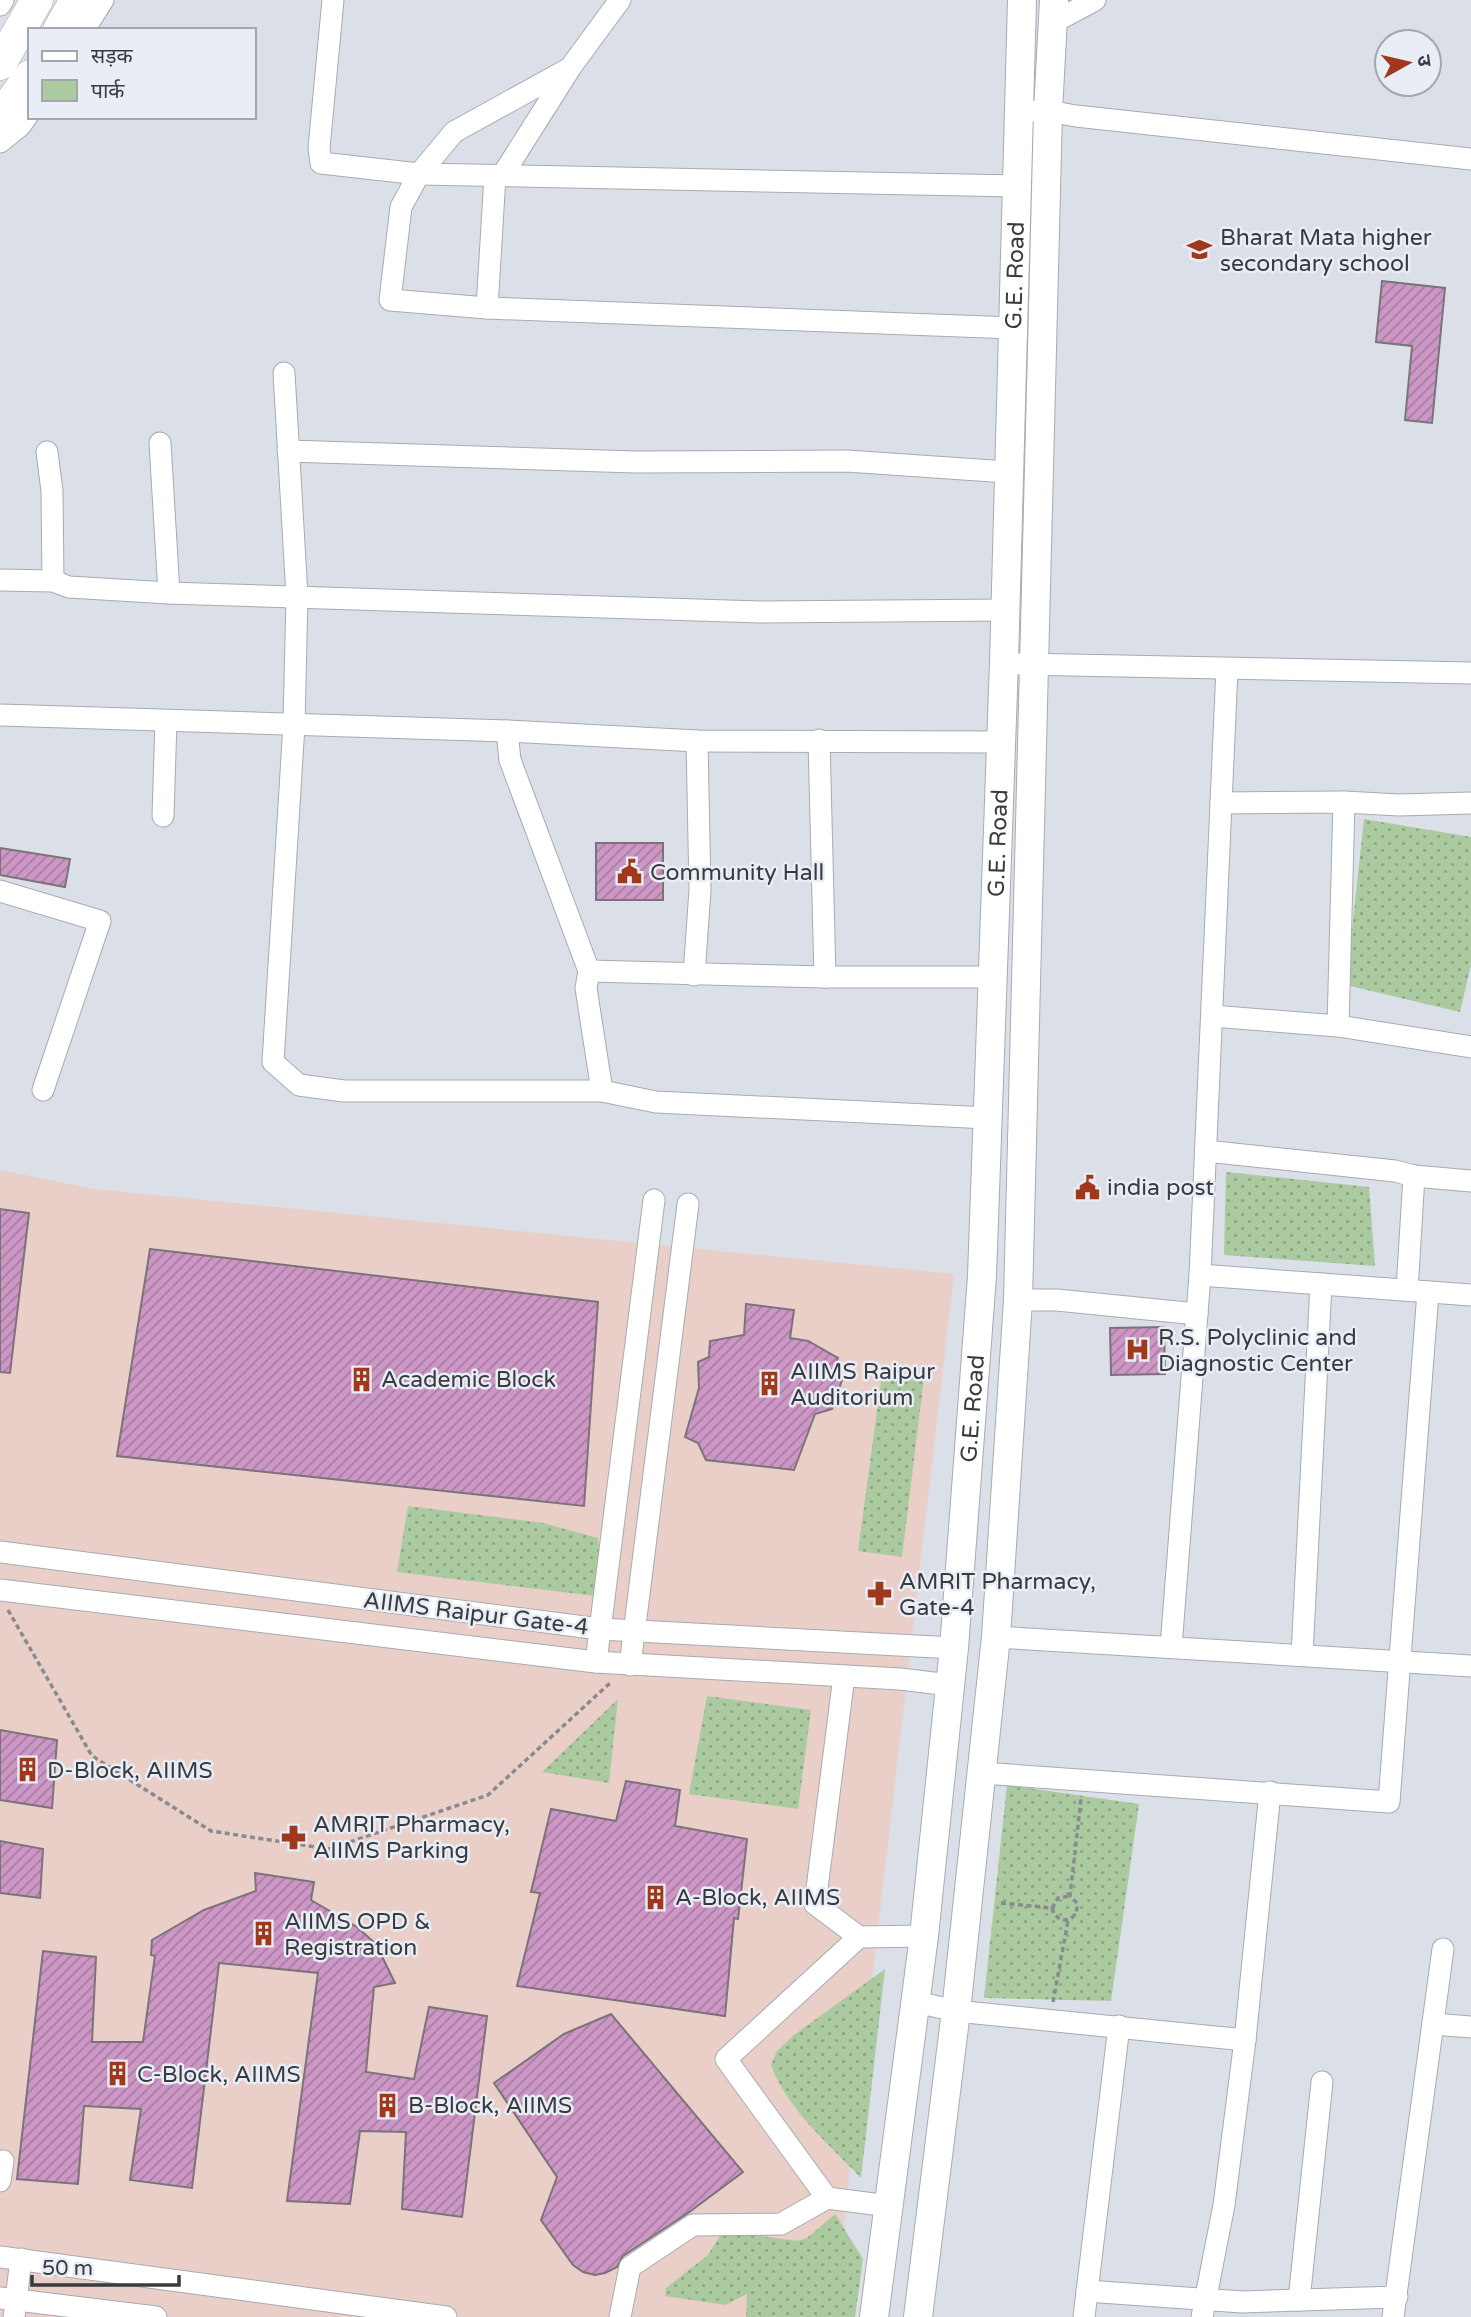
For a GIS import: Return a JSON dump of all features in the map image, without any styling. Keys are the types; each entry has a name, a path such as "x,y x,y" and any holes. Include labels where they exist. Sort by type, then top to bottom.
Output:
{"highway":[{"path":"0,64 37,0"},
{"path":"60,28 76,0"},
{"path":"0,117 28,79"}],"main road":[{"name":"G.E. Road","path":"874,2317 924,1936 954,1648 982,1276 1004,662 1022,0"},
{"path":"918,2317 956,2011 996,1637 1018,1300 1048,111 1054,11"}],"street":[{"path":"0,5 3,0"},
{"path":"85,28 103,0"},
{"path":"333,0 318,148 321,163 419,174 1017,186"},
{"path":"487,308 499,176 570,68 620,0"},
{"path":"1054,11 1095,0"},
{"path":"570,68 454,132 419,174 401,206 390,300 487,308 1013,328"},
{"path":"1019,111 1048,111 1471,159"},
{"path":"0,142 20,126 28,114"},
{"path":"284,373 297,596 294,725 273,1062 299,1084 344,1091 602,1091 656,1102 988,1118"},
{"path":"160,443 170,593"},
{"path":"288,451 635,461 847,461 1007,472 1009,470"},
{"path":"47,452 52,491 53,581"},
{"path":"0,580 53,581 69,587 170,593 761,612 1005,610"},
{"path":"1004,662 1036,666 1471,673"},
{"path":"1171,1647 1200,1275 1227,669"},
{"path":"1,718 508,731 697,741 1001,742"},
{"path":"163,816 166,722"},
{"path":"508,731 510,761 589,971 586,988 602,1091"},
{"path":"819,740 825,978"},
{"path":"694,975 700,890 697,741"},
{"path":"1338,1026 1344,802"},
{"path":"1222,803 1471,803"},
{"path":"0,891 100,921 43,1090"},
{"path":"589,971 825,978 993,977"},
{"path":"1212,1016 1338,1026 1471,1047"},
{"path":"1206,1151 1471,1181"},
{"path":"982,1773 1389,1802 1400,1661 1418,1291 1414,1176"},
{"path":"596,1662 654,1200"},
{"path":"630,1665 688,1204"},
{"path":"1200,1275 1471,1295"},
{"path":"1302,1656 1321,1284"},
{"path":"1018,1300 1057,1300 1197,1314"},
{"name":"AIIMS Raipur Gate-4","path":"0,1552 600,1629 954,1648"},
{"name":"AIIMS Raipur Gate-4","path":"3,1599 596,1662 844,1676 950,1685"},
{"path":"996,1637 1471,1666"},
{"path":"844,1676 815,1904 859,1937 924,1936"},
{"path":"1204,2308 1224,2205 1245,2040 1270,1792"},
{"path":"827,2198 726,2059 859,1937"},
{"path":"1087,2291 1204,2308 1242,2302 1299,2300 1395,2307 1443,1949"},
{"path":"916,2002 956,2011 1245,2040"},
{"path":"1433,2024 1471,2027"},
{"path":"1084,2317 1119,2026"},
{"path":"1299,2300 1322,2082"},
{"path":"620,2317 630,2266 693,2225 781,2224 827,2198 889,2206"},
{"path":"156,2317 10,2305 10,2258 437,2317"}],"path":[{"path":"3,1599 92,1756 211,1831 329,1849 488,1795 630,1665"},
{"path":"1070,1896 1083,1780"},
{"path":"1070,1896 1077,1903 1078,1911 1073,1919 1059,1920 1052,1908 1058,1898 1070,1896"},
{"path":"1001,1903 1052,1908"},
{"path":"1050,2019 1068,1921"}],"shaded area":[{"path":"0,1170 94,1189 954,1274 833,2317 0,2317"}],"green space":[{"path":"1364,819 1471,837 1471,965 1460,1012 1346,985"},
{"path":"1226,1172 1369,1187 1375,1266 1224,1255"},
{"path":"882,1374 924,1378 902,1557 858,1551"},
{"path":"408,1506 543,1523 598,1538 600,1563 596,1596 397,1572"},
{"path":"707,1696 811,1710 798,1809 689,1794"},
{"path":"618,1699 609,1783 542,1772"},
{"path":"1007,1785 1139,1804 1111,2001 984,1998"},
{"path":"885,1969 861,2178 798,2111 771,2065 777,2051 794,2035"},
{"path":"835,2214 863,2259 855,2317 746,2317 747,2294 726,2305 665,2296 666,2288 708,2255 723,2231 798,2241 807,2238"}],"building":[{"path":"1382,281 1445,288 1432,423 1405,420 1412,346 1376,342"},
{"name":"Community Hall","path":"596,843 663,843 663,900 596,900"},
{"path":"0,848 70,859 65,887 0,875"},
{"path":"0,1209 29,1213 10,1373 0,1372"},
{"name":"Academic Block","path":"150,1249 598,1302 584,1506 117,1456"},
{"name":"AIIMS Raipur Auditorium","path":"746,1304 794,1310 790,1338 808,1341 838,1358 831,1376 842,1380 832,1409 815,1414 794,1470 706,1460 698,1443 685,1437 699,1388 698,1362 709,1357 710,1341 744,1335"},
{"path":"1164,1327 1165,1374 1111,1375 1110,1328"},
{"name":"D-Block, AIIMS","path":"0,1730 57,1740 52,1808 0,1800"},
{"name":"A-Block, AIIMS","path":"626,1781 680,1790 675,1826 747,1839 738,1919 734,1918 725,2016 517,1986 540,1893 531,1892 551,1809 616,1821"},
{"name":"D-Block, AIIMS","path":"0,1841 43,1849 40,1898 0,1893"},
{"path":"255,1873 314,1882 311,1900 357,1927 376,1944 395,1983 374,1987 366,2072 414,2079 429,2007 487,2016 462,2217 402,2209 406,2132 360,2131 350,2204 287,2201 318,1973 219,1963 192,2188 130,2180 141,2109 84,2106 78,2184 17,2179 43,1951 96,1957 92,2042 143,2042 155,1956 151,1955 152,1940 204,1910 256,1891"},
{"path":"611,2014 743,2172 623,2256 617,2267 595,2275 583,2272 573,2265 541,2220 557,2177 494,2083 564,2034"}],"place":[{"name":"Bharat Mata higher secondary school","path":"1200,250"},
{"name":"Community Hall","path":"630,872"},
{"name":"india post","path":"1087,1187"},
{"name":"R.S. Polyclinic and Diagnostic Center","path":"1138,1350"},
{"name":"Academic Block","path":"361,1379"},
{"name":"AIIMS Raipur Auditorium","path":"770,1384"},
{"name":"AMRIT Pharmacy, Gate-4","path":"879,1594"},
{"name":"D-Block, AIIMS","path":"27,1770"},
{"name":"AMRIT Pharmacy, AIIMS Parking","path":"293,1837"},
{"name":"A-Block, AIIMS","path":"655,1897"},
{"name":"AIIMS OPD & Registration","path":"264,1934"},
{"name":"C-Block, AIIMS","path":"117,2074"},
{"name":"B-Block, AIIMS","path":"388,2105"}]}
